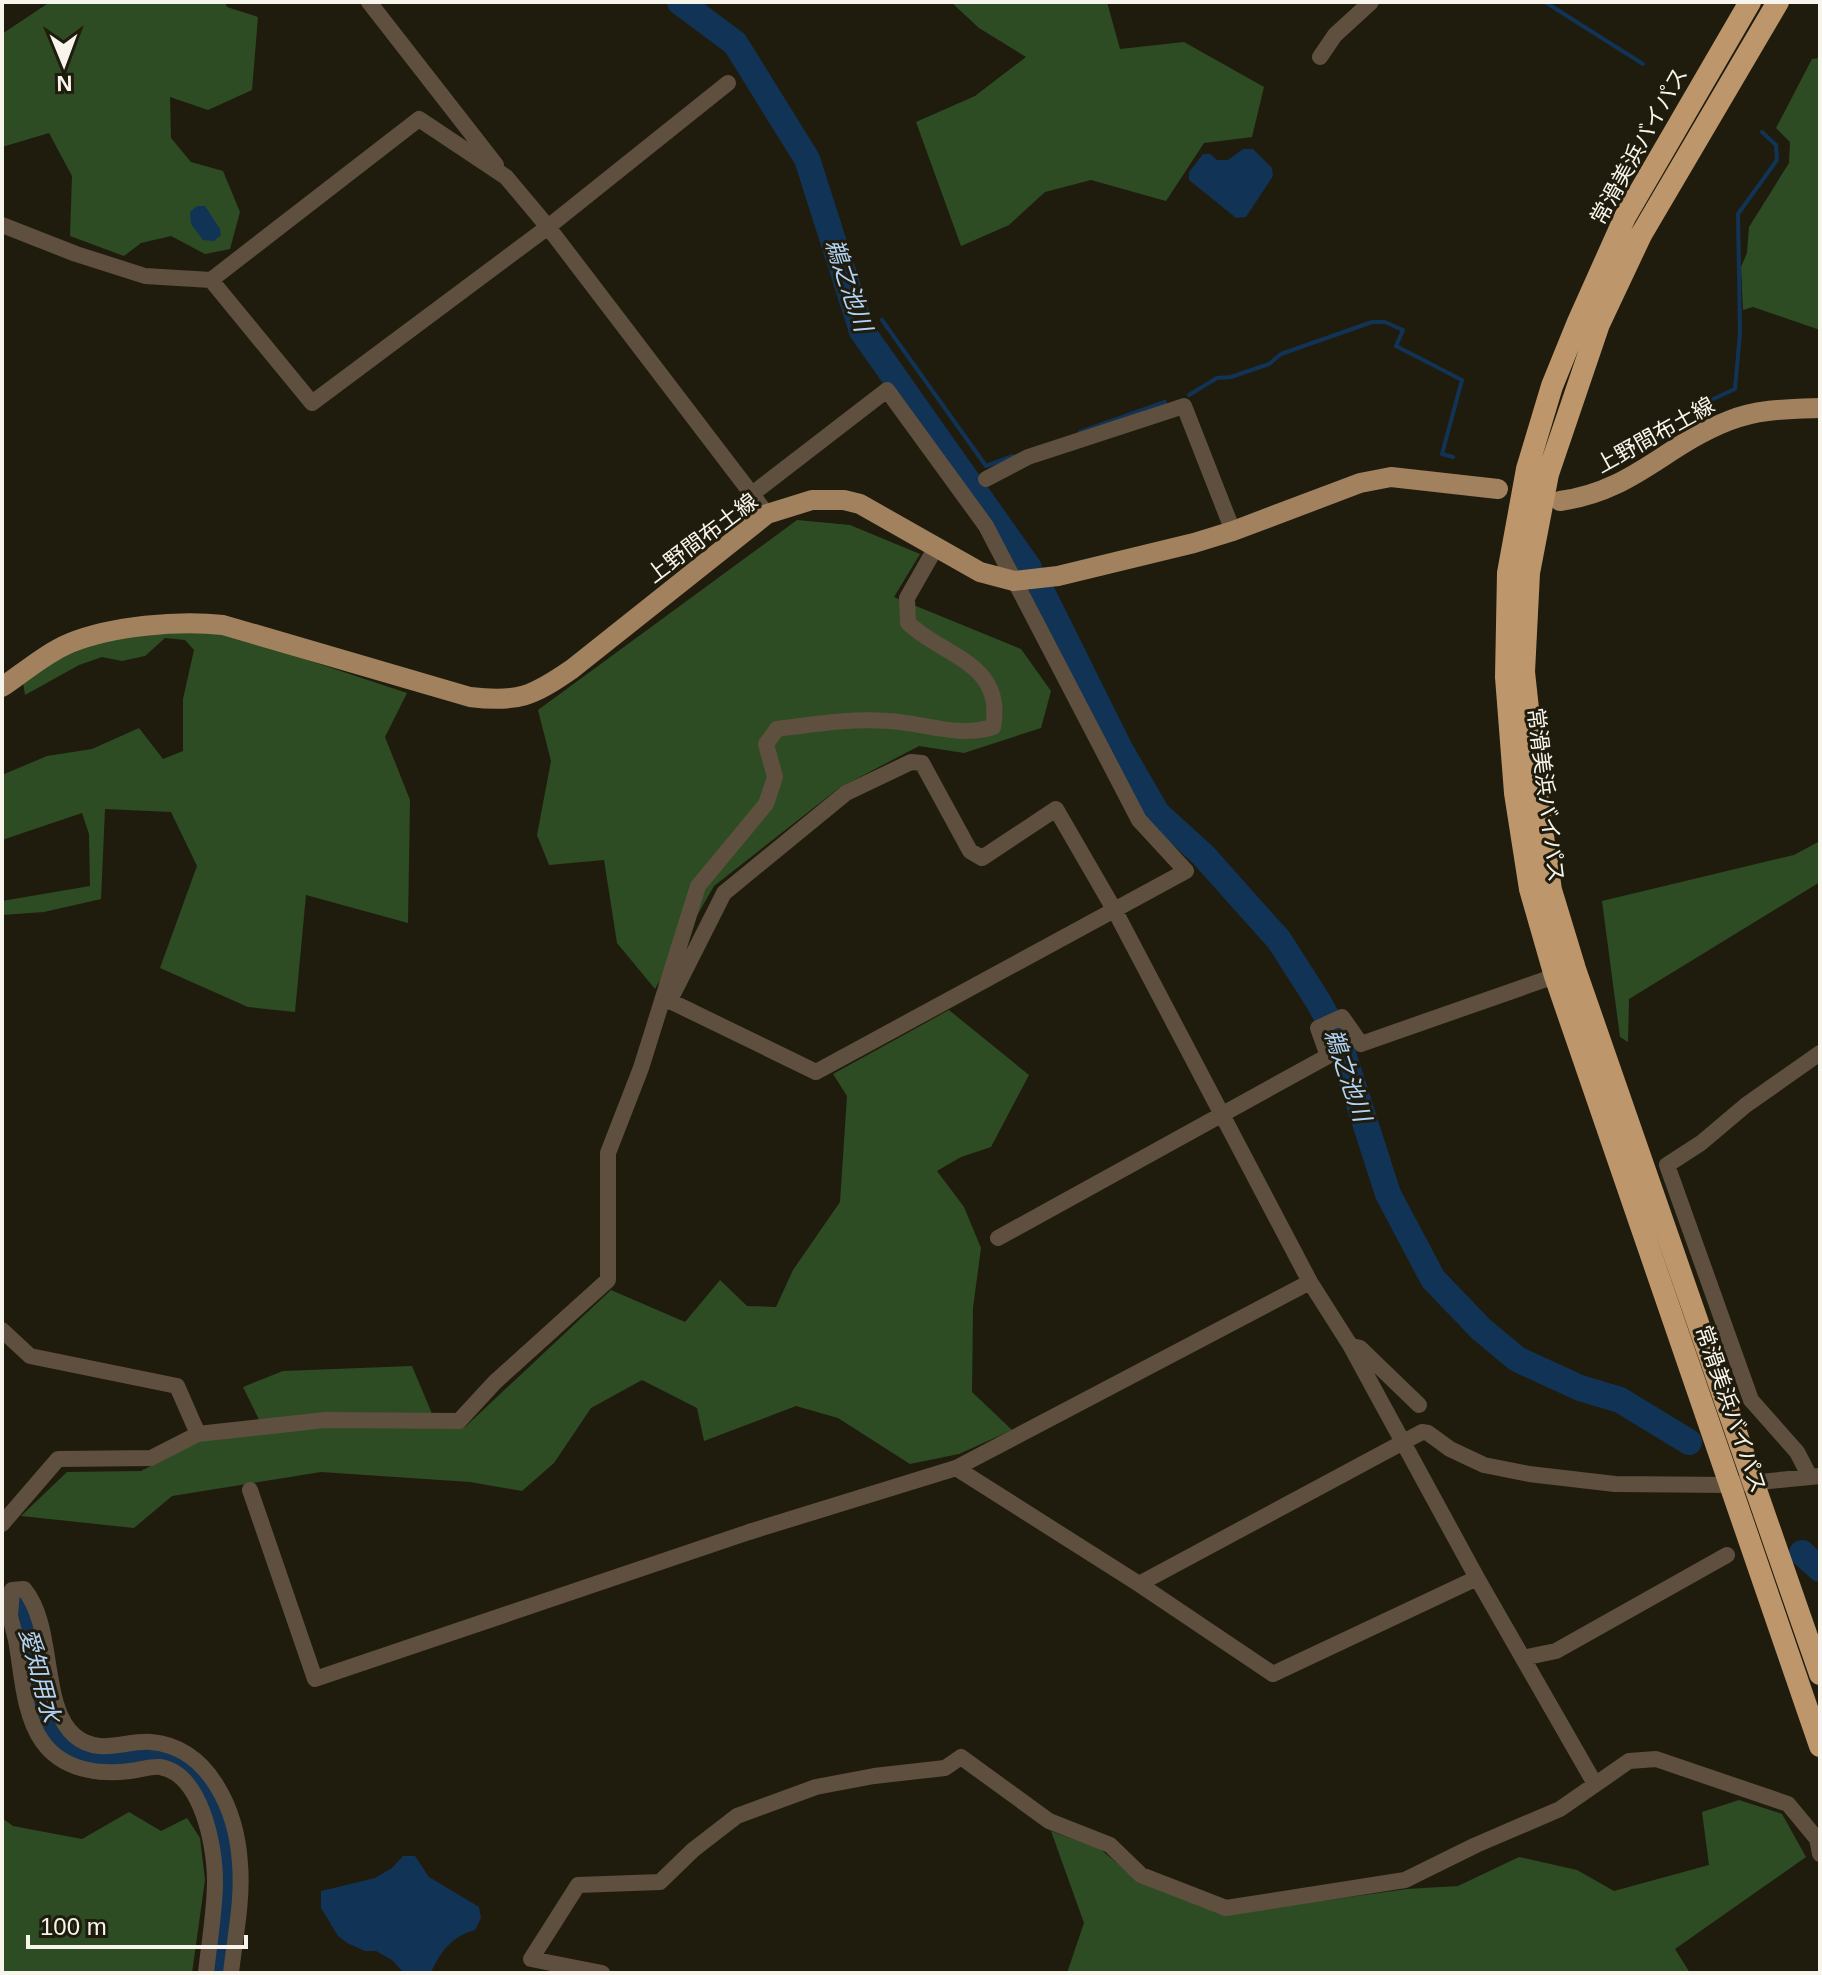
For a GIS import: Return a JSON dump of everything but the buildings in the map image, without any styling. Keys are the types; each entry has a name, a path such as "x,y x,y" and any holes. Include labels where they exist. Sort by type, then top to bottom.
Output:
{"highway":[{"name":"常滑美浜バイパス","path":"1750,2 1625,217 1552,386 1527,469 1508,573 1506,677 1515,793 1530,889 1555,976 1820,1746"},
{"name":"常滑美浜バイパス","path":"1778,2 1641,235 1599,324 1548,474 1529,573 1524,672 1551,890 1575,969 1820,1674"}],"main road":[{"name":"上野間布土線","path":"1560,501 1588,497 1620,485 1685,441 1729,420 1765,410 1820,408"},
{"name":"上野間布土線","path":"2,687 69,643 160,624 199,622 223,625 470,697 501,701 538,692 572,669 767,514 812,500 844,500 860,504 980,572 1014,581 1058,576 1233,531 1360,483 1391,477 1498,489"}],"street":[{"path":"369,2 548,227 767,514"},
{"path":"1320,57 1335,35 1371,2"},
{"path":"211,280 312,403 548,227 728,83"},
{"path":"2,225 76,254 145,276 211,280 419,119 506,177"},
{"path":"665,1002 816,1072 1186,871 1139,820 986,526 887,390 752,494"},
{"path":"986,479 1028,457 1184,406 1233,531"},
{"path":"2,1524 58,1459 151,1458 198,1434 325,1420 459,1421 495,1382 608,1280 608,1153 665,1002 698,886 766,804 775,777 766,744 777,729 844,720 892,721 974,733 993,727 997,708 988,685 969,662 924,639 908,623 907,598 935,549"},
{"path":"665,1002 724,893 846,793 911,762 922,763 970,851 978,856 987,856 1056,809 1115,911 1310,1282 1350,1345 1477,1578 1595,1784"},
{"path":"998,1238 1328,1056 1318,1028 1342,1017 1361,1044 1555,976"},
{"path":"1815,1476 1751,1400 1667,1165 1820,1053"},
{"path":"250,1490 315,1679 749,1532 956,1468 1310,1282"},
{"path":"2,1330 30,1356 177,1386 198,1434"},
{"path":"1350,1345 1360,1348 1419,1405"},
{"path":"1139,1584 1422,1432 1484,1465 1529,1474 1615,1484 1729,1485 1815,1476"},
{"path":"956,1468 1139,1584 1273,1674 1477,1578"},
{"path":"1523,1658 1556,1651 1727,1555"},
{"path":"206,1973 215,1882 210,1837 199,1804 184,1780 160,1767 97,1773 86,1771 52,1753 42,1741 31,1717 16,1640 11,1629 12,1590 24,1589 32,1599 39,1618 57,1705 75,1736 103,1747 149,1742 183,1751 198,1761 218,1788 233,1825 240,1862 241,1884 231,1973"},
{"path":"602,1973 531,1959 578,1885 660,1882 693,1850 737,1816 816,1787 874,1776 945,1768 961,1757 1049,1821 1110,1845 1141,1875 1226,1908 1405,1880 1560,1809 1629,1761 1656,1759 1788,1804 1817,1839 1820,1854"}],"green space":[{"path":"50,2 225,2 227,7 258,17 252,90 208,110 170,97 171,138 191,162 223,171 240,212 230,249 205,254 171,236 141,243 124,256 70,236 72,176 49,133 2,147 2,34"},
{"path":"951,2 1107,2 1120,49 1184,42 1264,87 1252,137 1204,143 1166,201 1091,180 1045,192 1009,225 961,246 916,122 975,96 1026,57 979,28"},
{"path":"1820,58 1820,330 1753,307 1743,310 1741,267 1747,253 1749,227 1789,163 1790,142 1776,128 1812,59"},
{"path":"797,520 850,525 920,554 894,597 1021,649 1051,691 1041,728 964,753 919,746 839,788 714,886 655,989 617,943 604,860 549,865 537,835 551,761 538,710"},
{"path":"211,628 407,693 385,737 410,800 408,923 306,895 295,1012 248,1007 160,968 197,866 171,812 105,809 101,899 44,912 2,915 2,901 90,886 89,834 82,813 2,840 2,775 47,756 92,749 139,728 163,759 183,751 183,699 194,650 185,640 165,638 145,656 122,661 102,657 79,665 25,695 23,682 79,647 159,630"},
{"path":"1820,841 1820,882 1629,999 1628,1042 1620,1037 1602,901 1794,855"},
{"path":"949,1010 1029,1075 991,1147 961,1157 937,1171 964,1207 981,1248 973,1308 972,1392 1012,1430 959,1454 910,1464 838,1418 796,1406 704,1441 697,1408 642,1380 591,1408 554,1463 522,1491 470,1482 321,1472 172,1496 134,1528 21,1516 67,1472 141,1471 198,1441 265,1432 243,1387 283,1371 412,1366 438,1428 465,1427 611,1290 685,1322 720,1280 747,1306 776,1307 793,1270 840,1202 847,1096 833,1074"},
{"path":"1739,1800 1782,1814 1806,1857 1675,1949 1690,1973 1067,1973 1084,1923 1051,1831 1100,1849 1140,1882 1226,1914 1407,1889 1458,1886 1519,1857 1577,1870 1614,1891 1709,1865 1702,1812"},
{"path":"129,1812 161,1831 187,1818 200,1838 205,1880 192,1973 2,1973 2,1818 13,1826 82,1839"}],"water":[{"path":"1243,149 1253,149 1272,168 1273,176 1246,217 1236,218 1189,180 1189,172 1203,154 1210,154 1217,160 1228,160"},
{"path":"197,206 205,206 220,229 221,235 214,241 203,240 191,224 190,212"},
{"path":"403,1856 415,1856 429,1877 479,1907 481,1918 475,1930 460,1936 448,1946 431,1973 404,1973 392,1960 376,1951 365,1951 347,1943 338,1936 321,1908 321,1891 375,1878 392,1868"}],"waterway":[{"name":"鵜之池川","path":"680,2 735,43 807,159 862,331 1029,568"},
{"path":"1545,2 1643,64"},
{"path":"1631,446 1640,448 1694,408 1735,389 1740,333 1738,214 1777,160 1776,145 1762,132"},
{"path":"882,320 986,466 1013,456"},
{"path":"1189,395 1217,378 1231,377 1269,364 1281,354 1372,322 1385,322 1403,330 1396,346 1462,380 1442,454 1453,457"},
{"path":"1080,432 1165,402"},
{"name":"鵜之池川","path":"1042,592 1120,749 1157,813 1203,855 1279,940 1318,1001 1337,1035 1388,1194 1433,1279 1481,1329 1517,1359 1580,1388 1620,1400 1689,1442"},
{"name":"鵜之池川","path":"1802,1553 1820,1569"},
{"name":"愛知用水","path":"20,1596 40,1694 53,1729 61,1741 71,1749 95,1757 161,1756 172,1759 191,1775 211,1807 219,1829 226,1876 219,1973"}]}
